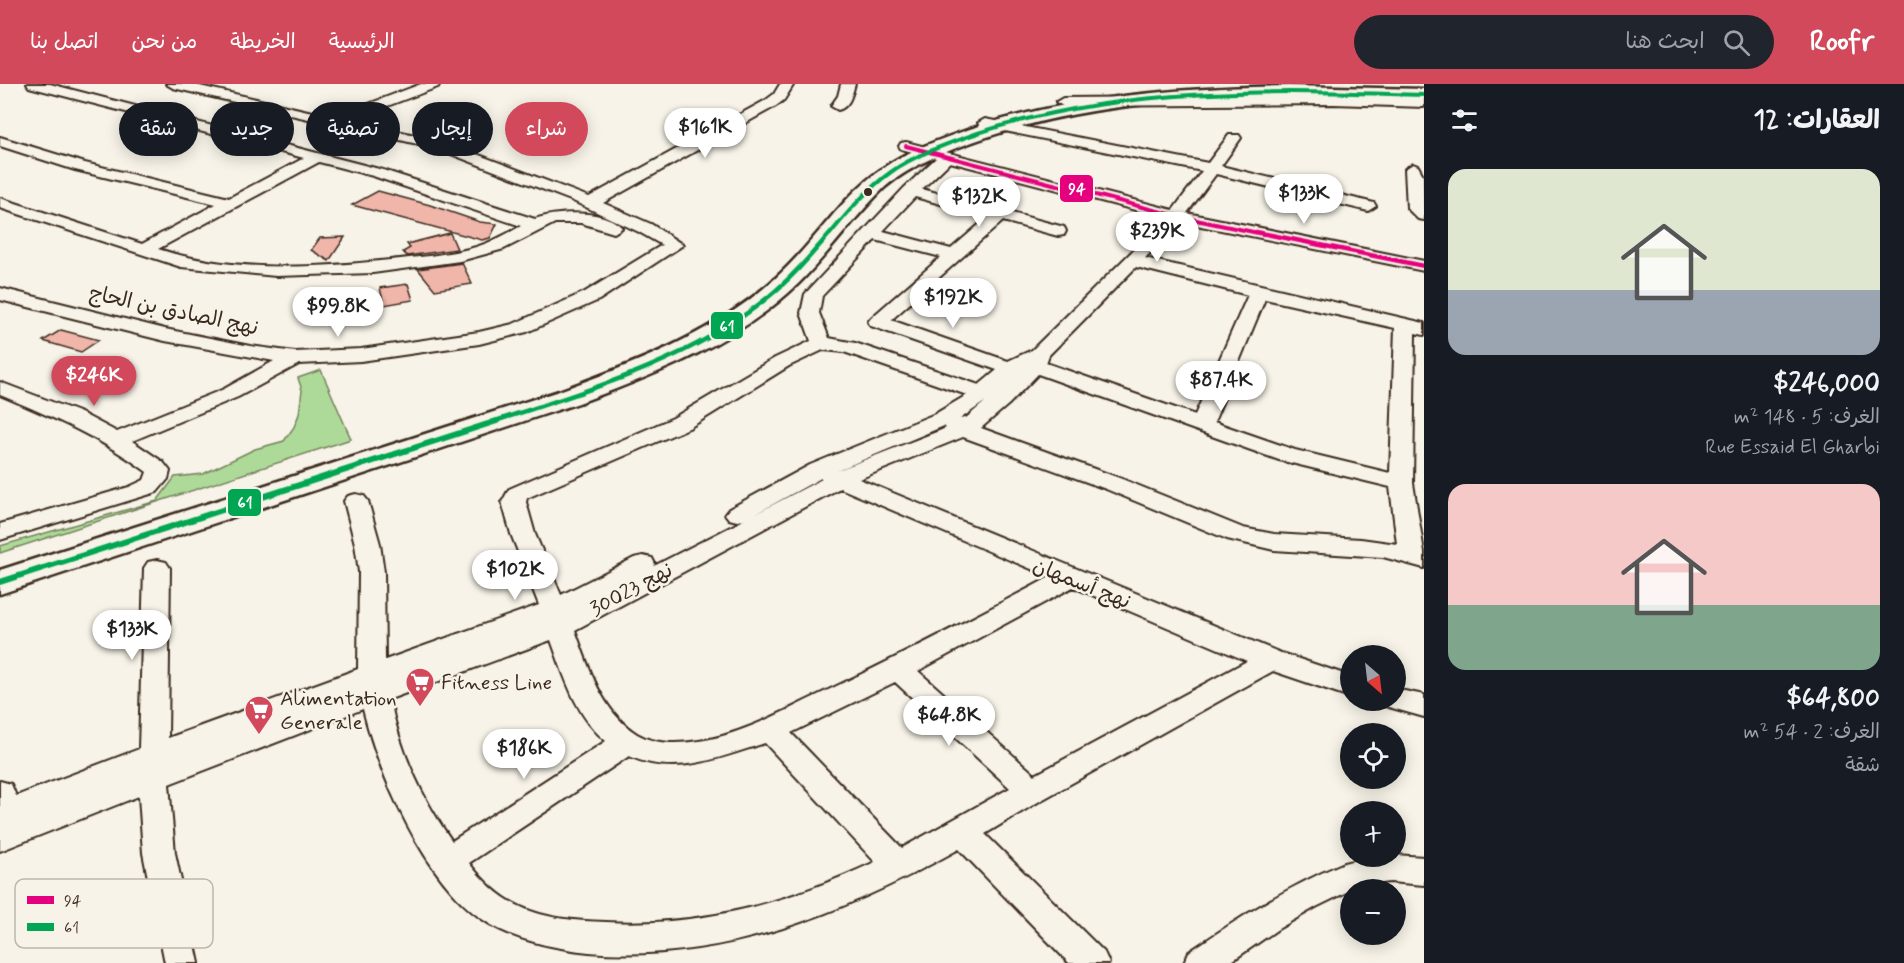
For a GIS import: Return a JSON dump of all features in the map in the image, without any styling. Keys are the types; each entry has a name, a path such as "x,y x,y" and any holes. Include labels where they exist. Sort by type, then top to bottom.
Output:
{"highway":[{"path":"0,563 502,404 588,373 654,345 699,322 766,275 874,168 926,152 944,127 999,107 1074,91 1137,84"},
{"path":"1340,84 1424,88"},
{"path":"0,582 547,405 613,382 672,356 760,303 789,279 875,187 893,171 952,136 986,123 1063,102 1131,91 1239,87 1424,95"}],"street":[{"path":"34,84 410,183 536,225"},
{"path":"174,84 212,92 256,87"},
{"path":"386,102 433,84"},
{"path":"585,201 763,94 770,84"},
{"path":"585,201 771,103 779,97 787,84"},
{"path":"838,106 845,97 848,84"},
{"path":"233,89 306,111"},
{"path":"1063,102 1163,103 1331,99 1424,103"},
{"path":"986,123 1209,168 1368,206"},
{"path":"400,135 440,145 585,201 671,248"},
{"name":"نهج 30023","path":"2,819 153,766 258,736 373,683 556,619 828,475 953,424 994,396 1134,261 1177,216 1209,168 1234,138"},
{"path":"0,141 80,167 231,203"},
{"path":"822,343 813,322 809,303 814,294 873,234 909,191 926,152 1177,216 1424,266"},
{"path":"142,250 318,158"},
{"path":"1413,168 1415,175 1414,208 1424,215"},
{"path":"909,191 1058,231"},
{"path":"0,203 181,262 231,268 263,270 356,268 435,260 468,254 500,244 549,219 565,218 591,220 671,248"},
{"path":"999,216 878,322 1026,364 1287,455 1401,483"},
{"path":"873,234 953,255"},
{"name":"نهج الصادق بن الحاج","path":"0,294 165,335 250,352 295,358 361,355 479,338 520,328 592,296 671,248"},
{"path":"953,424 1016,450 1111,483 1232,533 1275,543 1417,551 1401,483 1414,327 1134,261"},
{"path":"1201,426 1258,292"},
{"path":"994,396 848,347 822,343 797,355 683,422 517,494 514,502 523,534 582,687 608,726 627,742 645,750 667,755 701,752 771,730 898,669 1069,578"},
{"path":"116,440 231,393 295,358"},
{"path":"0,388 51,407 116,440 159,471 159,477 155,483 146,488 0,532"},
{"name":"نهج أسمهان","path":"828,475 1069,578 1270,660 1340,684"},
{"path":"356,501 370,557 373,683 379,714 407,792 448,860 474,892 490,907 507,917 562,934 600,938 717,931 773,916 835,894 963,832 1032,790 1270,660"},
{"path":"157,568 153,766 159,853 164,879"},
{"path":"898,669 1032,790"},
{"path":"1406,702 1424,706"},
{"path":"771,730 897,864"},
{"path":"448,860 627,742"},
{"path":"963,832 1092,963"},
{"path":"1201,963 1266,919 1304,897 1355,873 1390,868 1424,871"},
{"path":"179,948 182,963"}],"green space":[{"path":"321,370 351,439 0,553 0,546 157,501 175,477 203,474 255,449 284,441 294,427 299,414 302,390 298,378"}],"building":[{"path":"378,191 480,222 497,224 490,238 482,240 352,205"},
{"path":"450,233 457,249 407,256 403,252 410,248 407,244"},
{"path":"345,237 329,261 311,250 320,238"},
{"path":"462,263 472,284 435,290 418,269"},
{"path":"408,284 413,300 384,305 380,288"},
{"path":"61,330 99,340 81,352 43,341"}],"transit line":[{"name":"61","path":"0,582 569,397 657,363 742,317 790,278 864,195 892,171 951,142 1014,121 1080,107 1149,98 1219,93 1289,92 1424,95"},
{"name":"94","path":"906,146 1177,216 1424,266"}],"place":[{"name":"Fitness Line","path":"420,708"},
{"name":"Alimentation Generale","path":"259,736"}]}
